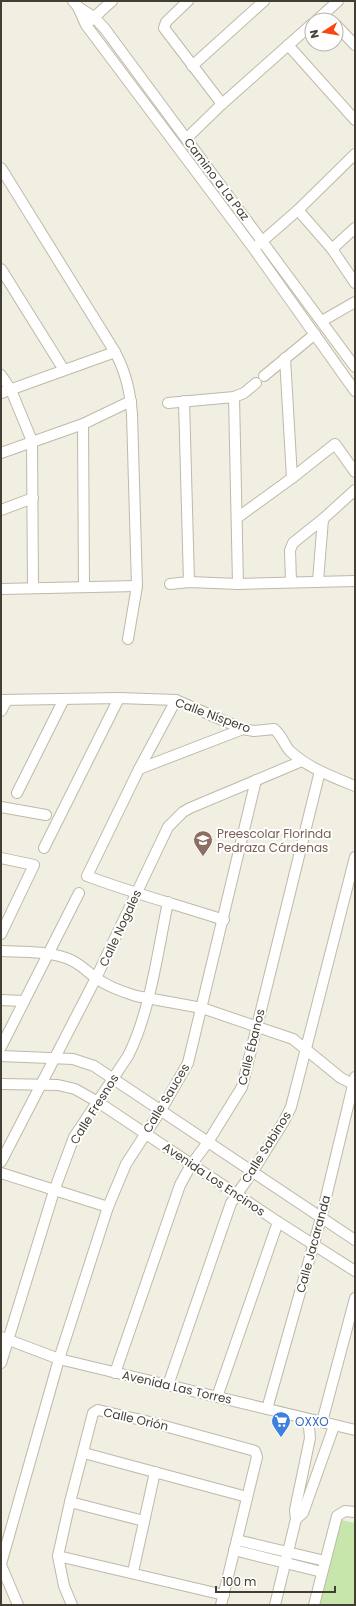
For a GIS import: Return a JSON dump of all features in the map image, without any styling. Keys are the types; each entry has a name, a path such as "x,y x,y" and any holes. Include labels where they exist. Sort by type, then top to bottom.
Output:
{"street":[{"path":"86,25 112,1"},
{"path":"188,1 166,22 164,26 165,30 222,104"},
{"path":"192,66 264,1"},
{"path":"331,12 338,1"},
{"name":"Camino a La Paz","path":"75,4 94,17 187,138 353,361"},
{"name":"Camino a La Paz","path":"75,4 86,25 254,249 355,391"},
{"path":"187,138 222,104 304,31"},
{"path":"344,33 355,45"},
{"path":"288,45 355,120"},
{"path":"254,249 262,240 298,210 355,154"},
{"path":"1,168 115,352 125,371 131,401 137,586 128,639"},
{"path":"202,180 211,172"},
{"path":"298,210 332,249 355,282"},
{"path":"332,249 355,228"},
{"path":"1,269 64,370"},
{"path":"322,321 355,302"},
{"path":"264,376 315,334"},
{"path":"322,344 333,336"},
{"path":"6,392 115,352"},
{"path":"285,358 292,478"},
{"path":"337,365 353,361"},
{"path":"1,375 6,392 32,441 33,588"},
{"path":"168,403 234,397 244,393 256,383"},
{"path":"234,397 238,584"},
{"path":"1,453 83,424 131,401"},
{"path":"184,401 189,582"},
{"path":"83,424 84,587"},
{"path":"237,518 292,478 334,444 355,472"},
{"path":"291,582 290,550 293,543 323,519 355,490"},
{"path":"1,510 33,498"},
{"path":"318,581 323,519"},
{"path":"170,584 189,582 238,584 355,580"},
{"path":"1,588 137,586"},
{"path":"44,848 119,698"},
{"name":"Calle Níspero","path":"4,700 119,698 176,700 243,728 254,731 274,729 280,733 288,750 302,761 320,771 355,786"},
{"path":"16,793 64,699"},
{"path":"1,711 4,700"},
{"path":"176,700 139,769 86,876 136,894 168,902 224,920"},
{"path":"139,769 243,728"},
{"name":"Calle Nogales","path":"1,1162 96,978 168,827 178,816 190,808 302,761"},
{"name":"Calle Ébanos","path":"115,1373 173,1203 191,1165 208,1142 242,1087 320,771"},
{"name":"Calle Sauces","path":"1,1564 59,1359 120,1174 161,1110 188,1063 224,920 256,780"},
{"path":"1,807 46,815"},
{"name":"Calle Sabinos","path":"168,1385 226,1214 236,1193 253,1171 291,1107 355,857"},
{"path":"1,858 34,865 1,934"},
{"path":"1,1047 79,893"},
{"name":"Calle Fresnos","path":"1,1363 4,1338 74,1137 98,1102 135,1042 148,998 168,902"},
{"path":"1,951 48,954 66,958 79,964 96,978 125,993 202,1008 293,1039 341,1078 354,1082"},
{"path":"1,1000 24,1001"},
{"path":"1,1056 54,1057 85,1062 113,1078 355,1240"},
{"name":"Calle Jacaranda","path":"267,1409 314,1245 354,1082"},
{"name":"Avenida Los Encinos","path":"1,1084 40,1084 75,1089 98,1102 191,1165 355,1271"},
{"path":"1,1173 108,1207"},
{"path":"217,1397 278,1222"},
{"path":"322,1422 355,1298"},
{"name":"Avenida Las Torres","path":"4,1338 59,1359 355,1430"},
{"name":"Calle Orión","path":"71,1603 64,1586 58,1556 70,1502 95,1411 98,1410 150,1422 253,1450 257,1457 222,1600"},
{"path":"275,1605 296,1519 295,1510 310,1438 309,1427 304,1419"},
{"path":"296,1519 303,1513 327,1442 334,1426"},
{"path":"310,1438 327,1442"},
{"path":"84,1453 247,1497"},
{"path":"132,1572 155,1472"},
{"path":"303,1472 316,1475"},
{"path":"70,1502 144,1521"},
{"path":"314,1605 337,1516 345,1511 355,1512"},
{"path":"235,1545 261,1545 325,1561"},
{"path":"235,1545 259,1556 322,1572"},
{"path":"259,1556 261,1545"},
{"path":"58,1556 132,1572 222,1600"},
{"path":"1,1564 18,1605"}],"green space":[{"path":"341,1520 355,1523 355,1605 317,1605"}],"place":[{"name":"Preescolar Florinda Pedraza Cárdenas","path":"203,857"},
{"name":"OXXO","path":"281,1438"}]}
